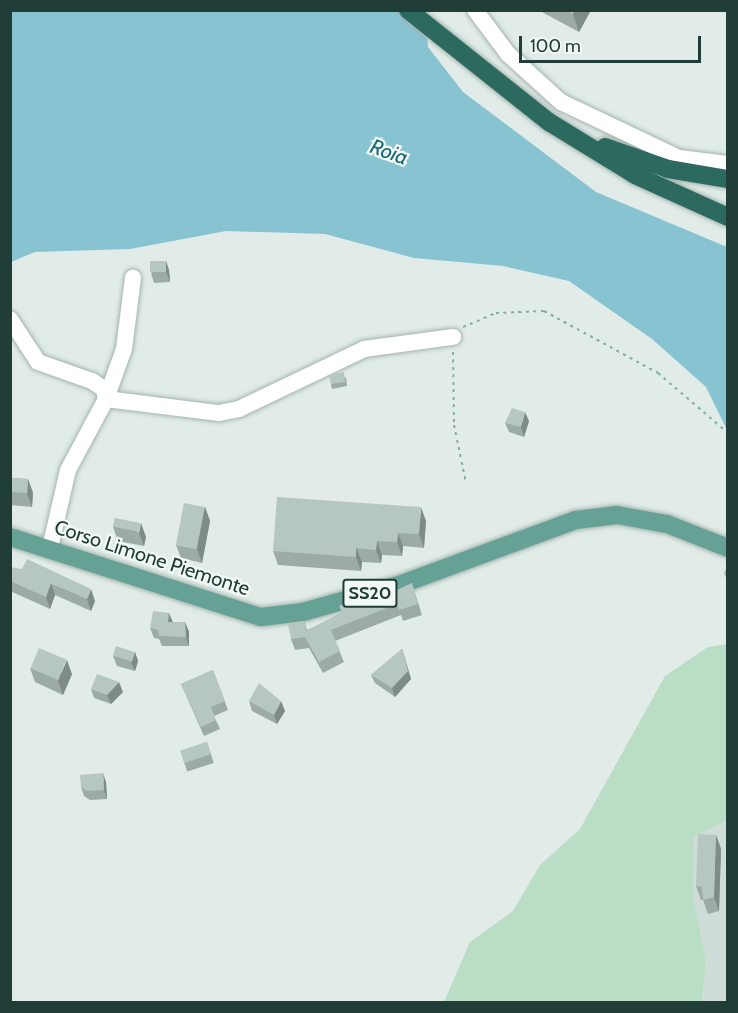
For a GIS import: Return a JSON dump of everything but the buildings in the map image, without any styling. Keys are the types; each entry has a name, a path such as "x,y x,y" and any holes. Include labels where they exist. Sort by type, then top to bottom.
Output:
{"highway":[{"path":"408,10 498,83 571,136 635,176 728,217"},
{"path":"571,136 668,169 728,179"}],"main road":[{"name":"Corso Limone Piemonte","path":"10,537 261,617 303,612 399,585 576,520 616,515 667,524 728,548"}],"street":[{"path":"475,10 508,54 561,102 679,158 728,164"},
{"path":"50,548 68,470 106,399 124,349 133,278"},
{"path":"10,319 39,362 92,381 104,389 106,399"},
{"path":"106,399 219,413 239,409 364,349 453,337"}],"path":[{"path":"466,483 454,425 453,337 468,323 496,313 544,311 658,373 728,433"}],"shaded area":[{"path":"727,820 727,1002 702,1002 706,960 693,896 694,837"}],"green space":[{"path":"727,644 727,820 694,837 693,896 706,960 702,1002 444,1002 470,942 513,911 540,865 580,829 665,676 708,647"}],"water":[{"name":"Roia","path":"11,11 425,11 428,47 463,92 596,192 727,247 727,430 706,387 652,339 569,281 503,266 414,258 325,234 226,231 130,249 35,252 11,262"}]}
